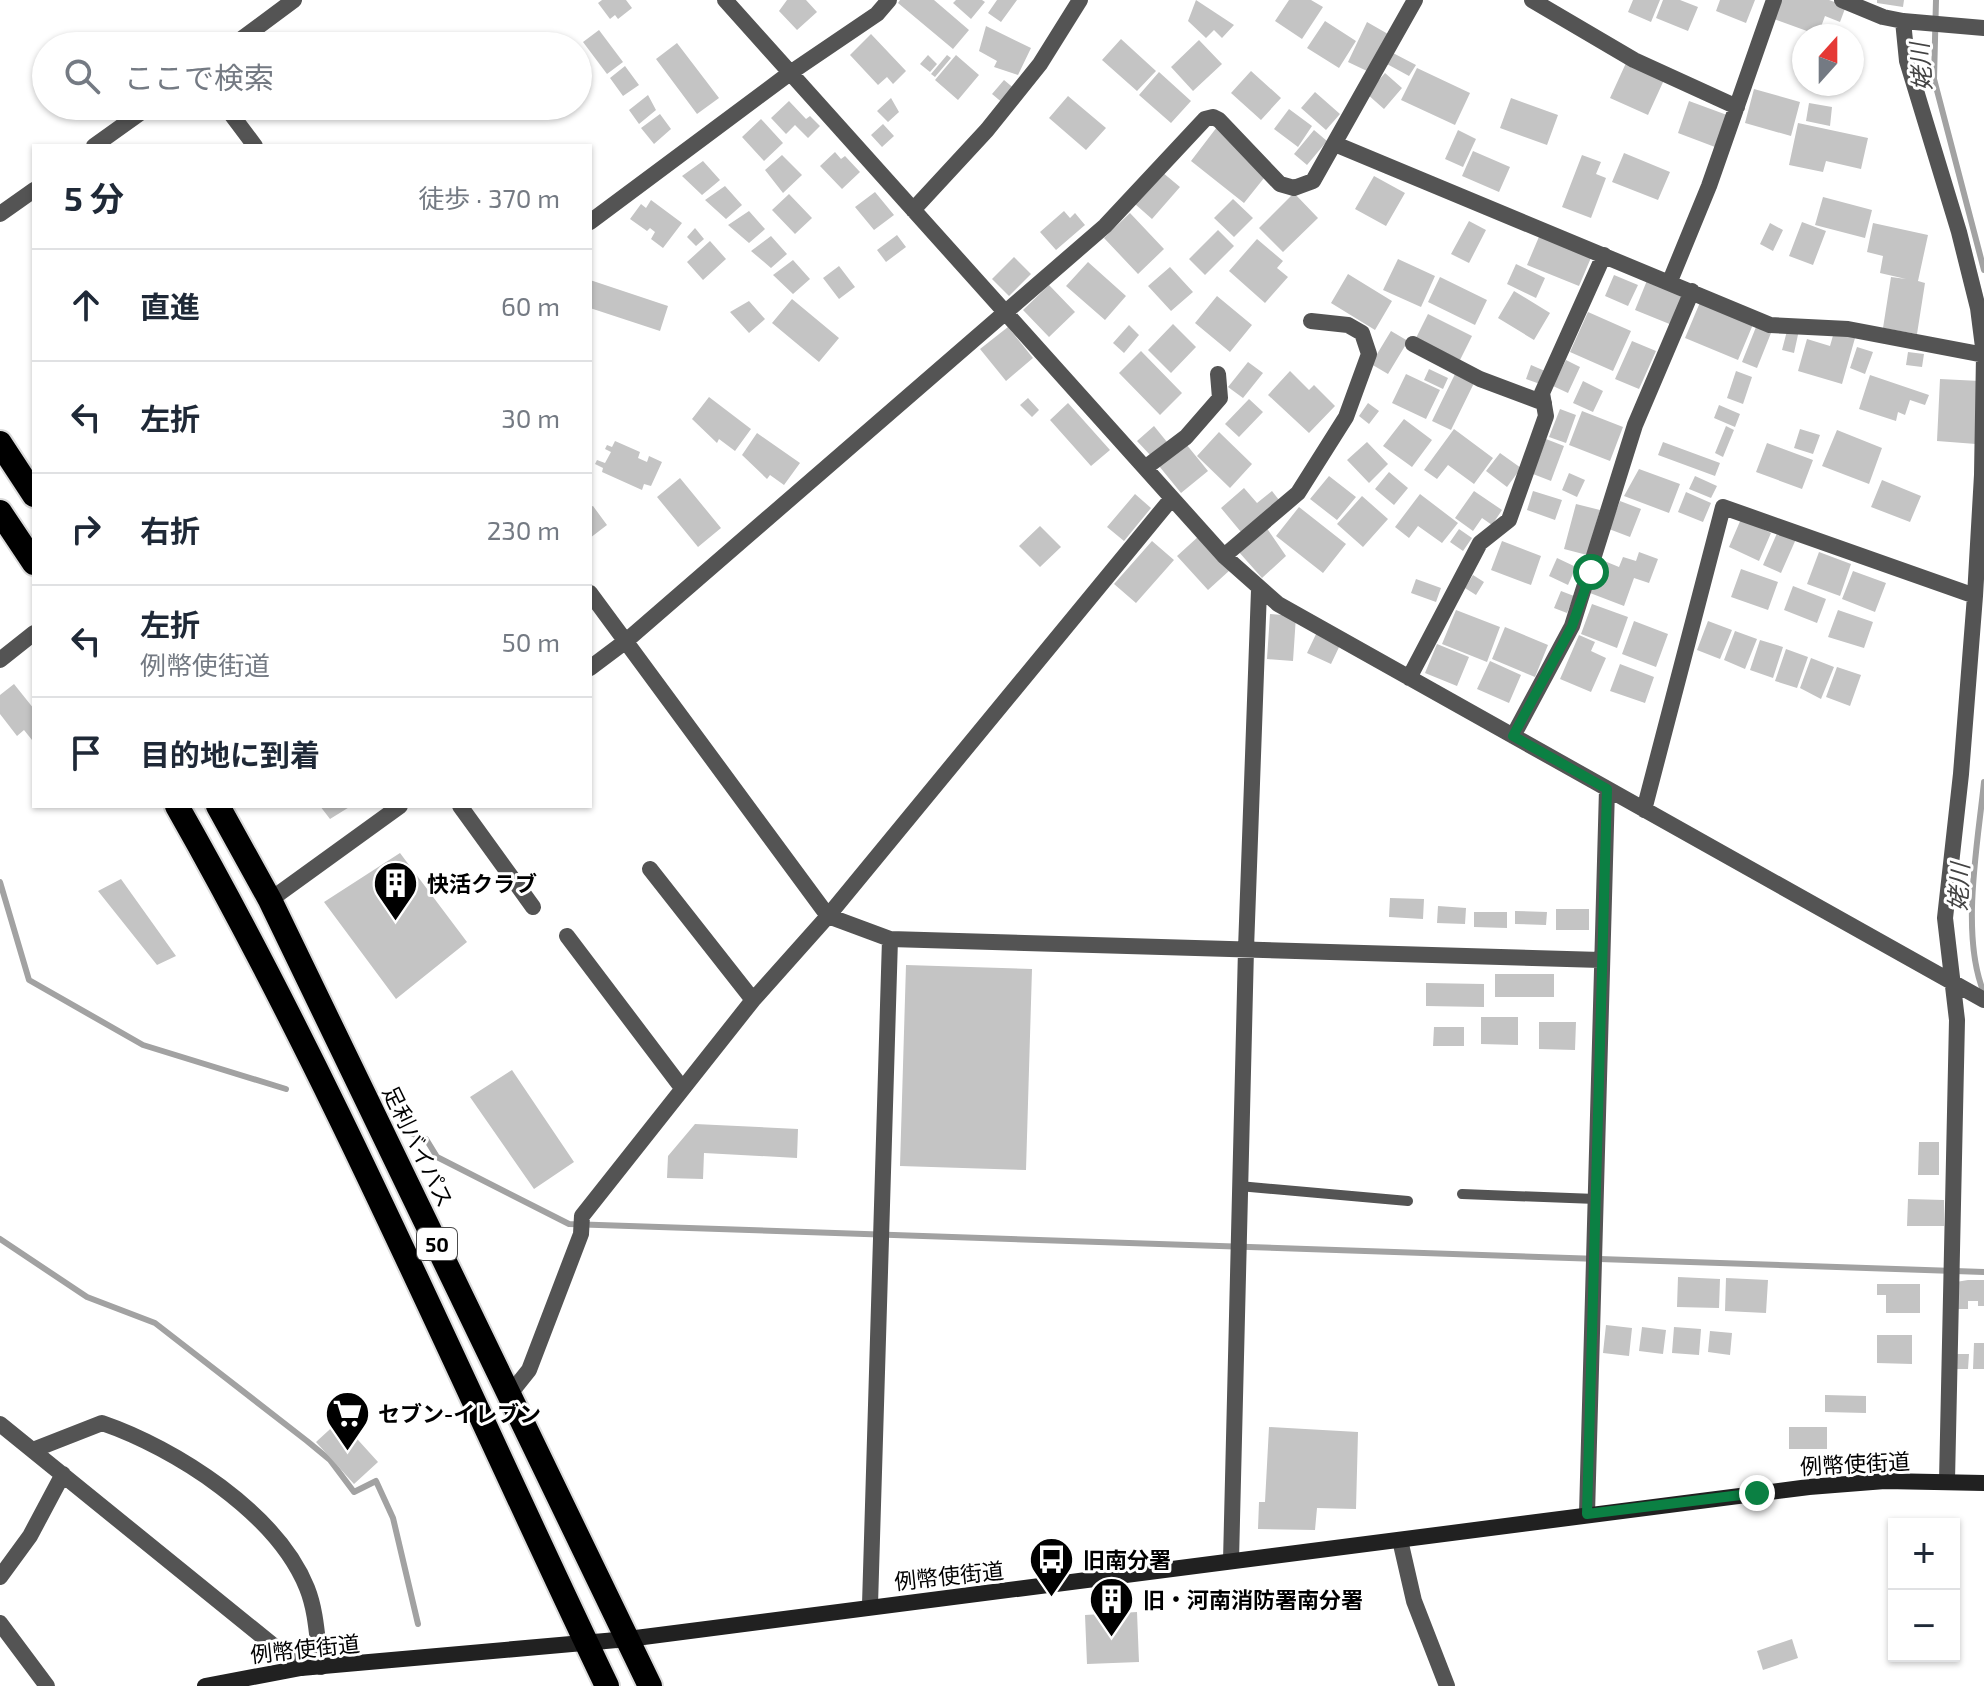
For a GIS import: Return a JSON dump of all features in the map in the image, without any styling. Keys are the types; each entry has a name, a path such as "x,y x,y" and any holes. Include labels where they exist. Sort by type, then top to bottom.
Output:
{"highway":[{"path":"0,443 32,492"},
{"path":"0,512 32,560"},
{"name":"50","path":"178,808 239,916 348,1134 607,1686"},
{"name":"足利バイパス","path":"219,808 270,900 650,1686"}],"main road":[{"name":"例幣使街道","path":"205,1686 301,1668 628,1639 870,1605 1809,1487 1947,1481 1984,1483"}],"street":[{"path":"251,32 294,0"},
{"path":"725,0 1224,556 1259,590 1278,604 1976,996"},
{"path":"592,221 790,73 877,14 889,0"},
{"path":"913,210 987,130 1040,64 1080,0"},
{"path":"592,666 626,641 1105,226 1205,119 1213,117 1219,120 1280,184 1288,188 1313,181 1415,0"},
{"path":"1532,0 1634,60 1737,107"},
{"path":"1670,281 1737,107 1774,0"},
{"path":"1842,0 1862,4 1908,22 1984,28"},
{"path":"1908,22 1907,61 1959,232 1978,308 1984,355 1982,475 1975,596 1961,774 1945,918 1957,1036 1947,1481"},
{"path":"97,144 130,120"},
{"path":"236,120 254,144"},
{"path":"1335,144 1770,325 1848,329 1984,355"},
{"path":"0,214 32,191"},
{"path":"1409,678 1480,543 1509,520 1546,416 1542,393 1604,255"},
{"path":"1513,736 1572,626 1635,425 1692,291"},
{"path":"1224,556 1298,493 1346,417 1365,366 1369,354 1362,333 1348,325 1311,321"},
{"path":"1413,344 1480,379 1544,403"},
{"path":"1145,468 1186,437 1220,398 1218,374"},
{"path":"509,1395 529,1370 582,1225 682,1088 753,1000 828,916 1172,498"},
{"path":"1644,810 1723,507 1975,596"},
{"path":"1231,1561 1237,1248 1259,590"},
{"path":"592,596 828,916 890,939 1601,960"},
{"path":"0,660 32,635"},
{"path":"1587,1514 1607,789"},
{"path":"270,900 397,808"},
{"path":"461,808 533,907"},
{"path":"650,869 753,1000"},
{"path":"567,936 682,1088"},
{"path":"870,1605 890,939"},
{"path":"33,1450 102,1423 168,1450 217,1484 258,1521 299,1572 314,1611 321,1667"},
{"path":"0,1424 301,1668"},
{"path":"0,1577 30,1536 63,1474"},
{"path":"1400,1540 1414,1601 1447,1686"},
{"path":"0,1623 47,1686"}],"lane":[{"path":"1239,1186 1408,1201"},
{"path":"1462,1194 1596,1199"}],"building":[{"path":"602,0 626,0 632,8 618,19 615,15 610,19 598,3"},
{"path":"787,0 806,0 817,12 797,30 779,11"},
{"path":"900,0 934,0 969,30 953,49 898,3"},
{"path":"956,0 985,2 971,19 953,3"},
{"path":"997,0 1017,0 1001,22 988,13"},
{"path":"1196,0 1234,25 1222,38 1214,30 1206,38 1188,21"},
{"path":"1289,0 1311,0 1323,7 1302,39 1275,21"},
{"path":"1633,0 1660,0 1651,22 1628,12"},
{"path":"1663,0 1680,0 1698,7 1688,31 1656,18"},
{"path":"1720,0 1755,0 1746,23 1716,11"},
{"path":"1781,0 1829,0 1846,6 1840,22 1825,16 1822,24 1792,26 1774,19"},
{"path":"1877,0 1904,0 1903,7 1877,3"},
{"path":"1325,21 1356,41 1339,68 1307,48"},
{"path":"1367,22 1388,34 1367,71 1348,62"},
{"path":"986,26 1031,48 1018,75 994,67 997,61 979,51"},
{"path":"599,30 623,62 607,74 592,54 592,35"},
{"path":"871,34 906,71 893,84 887,77 878,85 850,55"},
{"path":"1121,39 1156,71 1137,91 1102,60"},
{"path":"1199,40 1222,64 1193,91 1171,67"},
{"path":"677,43 719,98 697,114 656,59"},
{"path":"1393,53 1416,65 1409,76 1387,64"},
{"path":"928,55 937,64 930,72 920,64"},
{"path":"947,55 951,58 935,77 931,74"},
{"path":"956,55 979,75 958,100 935,80"},
{"path":"1626,63 1664,80 1648,115 1610,98"},
{"path":"625,66 639,85 623,96 610,78"},
{"path":"1417,68 1470,93 1455,125 1401,100"},
{"path":"1251,71 1281,98 1261,120 1231,93"},
{"path":"1159,72 1191,101 1171,123 1139,95"},
{"path":"1385,73 1402,88 1384,109 1367,94"},
{"path":"1004,80 1016,90 1004,104 992,94"},
{"path":"1754,89 1800,102 1791,136 1745,123"},
{"path":"1315,92 1340,114 1326,130 1301,108"},
{"path":"648,95 656,110 639,124 629,110"},
{"path":"1068,96 1106,128 1086,150 1049,118"},
{"path":"891,98 899,112 888,122 877,111"},
{"path":"1511,98 1558,115 1547,145 1500,128"},
{"path":"789,101 806,119 810,116 820,126 808,138 795,125 786,134 771,118"},
{"path":"1689,101 1727,115 1715,147 1678,133"},
{"path":"1809,103 1832,107 1830,126 1806,121"},
{"path":"1289,109 1312,126 1298,147 1274,129"},
{"path":"660,114 671,129 654,144 641,128"},
{"path":"761,119 783,143 764,161 742,137"},
{"path":"1798,123 1868,138 1861,169 1826,161 1823,172 1789,165"},
{"path":"883,124 894,136 882,147 871,135"},
{"path":"1217,127 1264,178 1244,203 1191,161"},
{"path":"1314,130 1327,141 1307,165 1294,154"},
{"path":"1458,130 1476,139 1463,167 1445,159"},
{"path":"1473,151 1510,167 1499,192 1462,176"},
{"path":"835,152 841,159 845,156 860,172 842,189 820,166"},
{"path":"1624,153 1670,172 1658,200 1612,182"},
{"path":"782,155 802,175 783,193 765,170"},
{"path":"1582,155 1601,162 1596,174 1606,178 1591,218 1562,207"},
{"path":"703,161 720,180 702,195 682,176"},
{"path":"1162,172 1180,187 1152,219 1135,204"},
{"path":"1374,176 1405,193 1386,226 1355,209"},
{"path":"725,186 742,205 726,219 705,200"},
{"path":"875,192 894,215 874,230 855,207"},
{"path":"1294,193 1318,218 1283,252 1259,228"},
{"path":"789,194 812,218 795,234 772,210"},
{"path":"1823,197 1872,210 1865,238 1815,225"},
{"path":"1233,199 1253,218 1234,237 1214,218"},
{"path":"651,200 682,223 663,248 651,239 655,232 650,228 647,231 630,219 641,204 646,208"},
{"path":"749,211 765,229 749,243 728,225"},
{"path":"1064,211 1070,218 1075,213 1085,225 1056,250 1040,232"},
{"path":"1130,213 1164,249 1138,274 1104,238"},
{"path":"1469,221 1486,230 1469,263 1451,254"},
{"path":"1802,222 1826,231 1813,265 1789,256"},
{"path":"1770,223 1783,230 1773,251 1760,244"},
{"path":"1873,223 1928,235 1918,281 1925,283 1917,334 1883,328 1891,277 1906,279 1880,273 1883,256 1867,252"},
{"path":"695,228 704,239 696,246 687,237"},
{"path":"1218,230 1234,246 1205,275 1189,259"},
{"path":"1541,232 1593,253 1579,286 1527,265"},
{"path":"897,235 906,247 886,262 877,250"},
{"path":"771,236 787,254 771,268 751,251"},
{"path":"1257,239 1283,261 1277,268 1288,277 1265,303 1229,271"},
{"path":"710,241 726,259 703,280 687,262"},
{"path":"1014,257 1031,274 1009,296 992,279"},
{"path":"1398,259 1435,276 1421,307 1383,290"},
{"path":"793,260 810,279 793,294 773,275"},
{"path":"1088,262 1126,296 1105,320 1066,286"},
{"path":"1516,264 1545,278 1536,298 1507,284"},
{"path":"839,266 855,287 839,299 823,278"},
{"path":"1170,267 1193,292 1171,311 1148,286"},
{"path":"1348,274 1392,301 1375,330 1331,303"},
{"path":"1614,275 1638,285 1628,306 1605,296"},
{"path":"1440,277 1487,300 1475,325 1428,302"},
{"path":"1648,278 1685,293 1672,325 1635,310"},
{"path":"592,281 668,306 660,331 592,309"},
{"path":"1049,285 1075,312 1049,337 1023,310"},
{"path":"1514,291 1550,313 1534,340 1498,318"},
{"path":"1217,296 1252,325 1230,352 1195,323"},
{"path":"792,299 839,338 819,362 772,323"},
{"path":"1701,300 1754,322 1738,360 1685,338"},
{"path":"749,301 765,319 749,333 730,312"},
{"path":"1588,312 1631,331 1613,371 1570,352"},
{"path":"1428,314 1472,336 1460,360 1416,338"},
{"path":"1758,322 1773,328 1757,368 1742,362"},
{"path":"1173,324 1196,347 1171,373 1148,350"},
{"path":"1129,325 1139,335 1124,353 1113,343"},
{"path":"1008,327 1033,358 1006,381 980,349"},
{"path":"1788,327 1799,330 1794,353 1782,350"},
{"path":"1391,331 1408,341 1388,374 1371,364"},
{"path":"1834,332 1855,338 1842,384 1798,371 1807,339 1830,346"},
{"path":"1632,341 1656,351 1639,389 1615,379"},
{"path":"1857,347 1873,352 1865,374 1850,368"},
{"path":"1141,351 1182,393 1160,415 1119,373"},
{"path":"1908,352 1924,354 1922,367 1906,365"},
{"path":"1566,360 1580,367 1568,393 1553,386"},
{"path":"1248,362 1263,373 1243,398 1228,387"},
{"path":"1531,365 1545,371 1540,384 1526,379"},
{"path":"1429,369 1448,378 1443,389 1424,380"},
{"path":"1290,371 1309,390 1314,385 1335,406 1309,433 1268,395"},
{"path":"1736,371 1752,377 1743,404 1727,398"},
{"path":"1456,372 1475,381 1451,430 1432,421"},
{"path":"1406,374 1440,390 1426,419 1392,403"},
{"path":"1870,375 1929,395 1925,405 1910,400 1905,415 1898,412 1896,421 1859,409"},
{"path":"1940,379 1980,381 1976,444 1937,441"},
{"path":"1583,381 1603,391 1593,412 1573,403"},
{"path":"709,397 751,429 735,451 719,439 717,443 692,419"},
{"path":"1028,398 1039,410 1032,417 1020,405"},
{"path":"1249,399 1263,412 1239,437 1225,424"},
{"path":"1068,403 1110,450 1091,466 1050,420"},
{"path":"1368,403 1379,411 1369,424 1359,416"},
{"path":"1719,405 1740,414 1735,427 1714,418"},
{"path":"1560,409 1576,415 1566,443 1549,437"},
{"path":"1582,411 1623,427 1610,461 1569,445"},
{"path":"1404,419 1432,440 1412,467 1383,446"},
{"path":"1154,426 1167,442 1151,456 1137,441"},
{"path":"1726,426 1734,430 1723,457 1715,453"},
{"path":"1454,429 1493,458 1474,484 1448,465 1437,479 1424,470"},
{"path":"1800,429 1820,435 1813,454 1794,448"},
{"path":"1837,430 1882,448 1869,484 1822,466"},
{"path":"1219,432 1252,464 1230,488 1197,456"},
{"path":"757,433 800,463 784,485 770,475 767,479 742,455"},
{"path":"1546,439 1564,446 1551,481 1533,474"},
{"path":"615,441 640,452 638,458 647,462 649,456 662,462 651,486 644,484 642,490 602,472 603,468 595,464 597,460 605,463 611,452 605,449 607,445 612,447"},
{"path":"1367,442 1388,464 1369,483 1347,460"},
{"path":"1663,442 1720,463 1715,476 1658,455"},
{"path":"1767,443 1813,460 1802,489 1756,472"},
{"path":"1186,444 1208,471 1181,493 1159,466"},
{"path":"1500,453 1521,468 1507,487 1486,471"},
{"path":"1639,469 1680,484 1669,513 1624,496"},
{"path":"1389,472 1408,488 1394,505 1375,489"},
{"path":"1569,473 1585,480 1577,497 1562,490"},
{"path":"1329,476 1356,497 1337,520 1310,499"},
{"path":"1695,476 1717,486 1711,498 1689,489"},
{"path":"680,478 721,528 698,547 657,497"},
{"path":"1882,480 1921,496 1910,522 1871,507"},
{"path":"1244,488 1257,503 1272,491 1279,500 1241,532 1221,508"},
{"path":"1474,491 1502,510 1492,525 1482,518 1473,531 1455,518"},
{"path":"1533,491 1562,500 1555,520 1527,510"},
{"path":"1686,492 1711,503 1703,522 1678,512"},
{"path":"1135,494 1151,508 1124,541 1107,527"},
{"path":"1420,494 1458,523 1442,543 1418,526 1409,538 1395,527"},
{"path":"1362,496 1388,519 1363,547 1337,524"},
{"path":"1620,501 1641,509 1630,537 1609,529"},
{"path":"1576,504 1600,510 1587,555 1564,549"},
{"path":"592,506 607,525 592,536"},
{"path":"1299,507 1346,544 1323,573 1276,536"},
{"path":"1741,519 1771,533 1759,561 1729,547"},
{"path":"1040,526 1061,547 1040,567 1019,546"},
{"path":"1266,527 1286,556 1262,578 1238,551"},
{"path":"1459,529 1472,538 1463,551 1450,542"},
{"path":"1778,531 1796,539 1781,573 1763,565"},
{"path":"1199,536 1230,570 1208,590 1177,556"},
{"path":"1152,541 1174,560 1136,603 1114,584"},
{"path":"1502,541 1541,556 1531,585 1491,570"},
{"path":"1639,552 1658,559 1649,583 1634,578 1624,606 1590,593 1602,560 1619,567 1623,557 1636,561"},
{"path":"1819,552 1851,564 1840,596 1807,584"},
{"path":"1557,558 1576,567 1568,585 1549,576"},
{"path":"1741,569 1778,582 1768,610 1731,597"},
{"path":"1853,571 1886,583 1875,612 1842,599"},
{"path":"1473,575 1484,582 1476,595 1465,588"},
{"path":"1416,579 1441,588 1436,602 1411,593"},
{"path":"1793,586 1826,599 1817,623 1784,610"},
{"path":"1561,591 1574,596 1567,613 1554,608"},
{"path":"1592,604 1628,617 1617,648 1581,634"},
{"path":"1456,610 1500,627 1487,662 1442,644"},
{"path":"1838,610 1873,622 1864,648 1828,637"},
{"path":"1270,614 1296,616 1293,661 1267,659"},
{"path":"1634,621 1668,634 1656,667 1622,654"},
{"path":"1708,621 1732,630 1720,659 1697,650"},
{"path":"1505,627 1548,645 1535,677 1492,659"},
{"path":"1735,631 1757,639 1745,669 1724,660"},
{"path":"1317,632 1341,643 1331,664 1307,653"},
{"path":"1579,635 1595,642 1591,651 1606,658 1591,692 1560,679"},
{"path":"1760,640 1783,647 1773,678 1750,670"},
{"path":"1437,644 1469,657 1457,686 1425,673"},
{"path":"1786,649 1808,657 1797,688 1775,681"},
{"path":"1811,658 1834,667 1821,699 1800,688"},
{"path":"1490,661 1521,675 1509,703 1477,689"},
{"path":"1620,664 1654,677 1645,703 1610,691"},
{"path":"1837,667 1861,675 1850,706 1826,697"},
{"path":"14,684 32,706 32,740 24,730 17,736 0,714 0,695"},
{"path":"322,808 348,808 330,819"},
{"name":"快活クラブ","path":"400,853 467,942 396,999 324,902"},
{"path":"121,879 176,956 157,965 98,891"},
{"path":"1390,898 1424,899 1423,919 1389,917"},
{"path":"1438,906 1466,908 1465,924 1437,923"},
{"path":"1556,909 1589,909 1589,930 1556,930"},
{"path":"1515,911 1547,912 1546,925 1515,924"},
{"path":"1474,912 1507,912 1507,928 1474,927"},
{"path":"906,965 1032,969 1026,1170 900,1166"},
{"path":"1495,974 1554,974 1554,997 1495,997"},
{"path":"1426,983 1484,984 1484,1007 1426,1006"},
{"path":"1481,1017 1518,1017 1518,1045 1481,1044"},
{"path":"1539,1022 1576,1022 1575,1050 1539,1049"},
{"path":"1434,1027 1464,1027 1464,1046 1433,1046"},
{"path":"512,1070 574,1162 534,1189 470,1097"},
{"path":"695,1124 798,1129 797,1158 704,1153 703,1179 667,1178 668,1156"},
{"path":"1919,1142 1939,1142 1939,1175 1918,1175"},
{"path":"1908,1199 1944,1200 1944,1226 1907,1226"},
{"path":"1678,1277 1720,1279 1719,1308 1677,1307"},
{"path":"1726,1278 1768,1280 1766,1313 1725,1311"},
{"path":"1984,1280 1984,1306 1978,1306 1978,1301 1968,1301 1968,1309 1956,1309 1956,1282"},
{"path":"1877,1284 1920,1284 1920,1313 1886,1313 1886,1295 1877,1295"},
{"path":"1606,1325 1632,1328 1629,1356 1603,1353"},
{"path":"1642,1327 1666,1330 1663,1354 1639,1351"},
{"path":"1674,1327 1701,1329 1699,1355 1672,1353"},
{"path":"1710,1331 1732,1333 1730,1355 1708,1352"},
{"path":"1877,1335 1912,1335 1912,1364 1877,1363"},
{"path":"1974,1343 1984,1343 1984,1369 1973,1369"},
{"path":"1953,1354 1969,1354 1968,1369 1953,1369"},
{"path":"1825,1395 1866,1396 1866,1413 1825,1412"},
{"name":"セブン-イレブン","path":"340,1420 378,1462 354,1484 316,1442"},
{"path":"1269,1427 1358,1432 1356,1509 1317,1508 1315,1530 1258,1529 1259,1502 1265,1502"},
{"path":"1789,1427 1827,1427 1827,1449 1789,1449"},
{"name":"旧・河南消防署南分署","path":"1137,1612 1139,1662 1087,1664 1085,1615"},
{"path":"1792,1639 1798,1658 1763,1670 1757,1651"}],"waterway":[{"name":"姥川","path":"1936,0 1934,79 1984,270"},
{"name":"姥川","path":"1984,782 1972,917 1977,970 1984,993"},
{"path":"0,882 29,980 143,1045 286,1089"},
{"path":"413,1134 426,1139 437,1157 569,1224 1984,1272"},
{"path":"0,1239 87,1297 155,1323 330,1460 354,1492 376,1481 393,1518 418,1624"}],"place":[{"name":"快活クラブ","path":"396,922"},
{"name":"セブン-イレブン","path":"347,1452"},
{"name":"旧南分署","path":"1052,1598"},
{"name":"旧・河南消防署南分署","path":"1112,1638"}],"route":[{"path":"1591,572 1572,626 1513,736 1607,789 1587,1514 1757,1493"}]}
